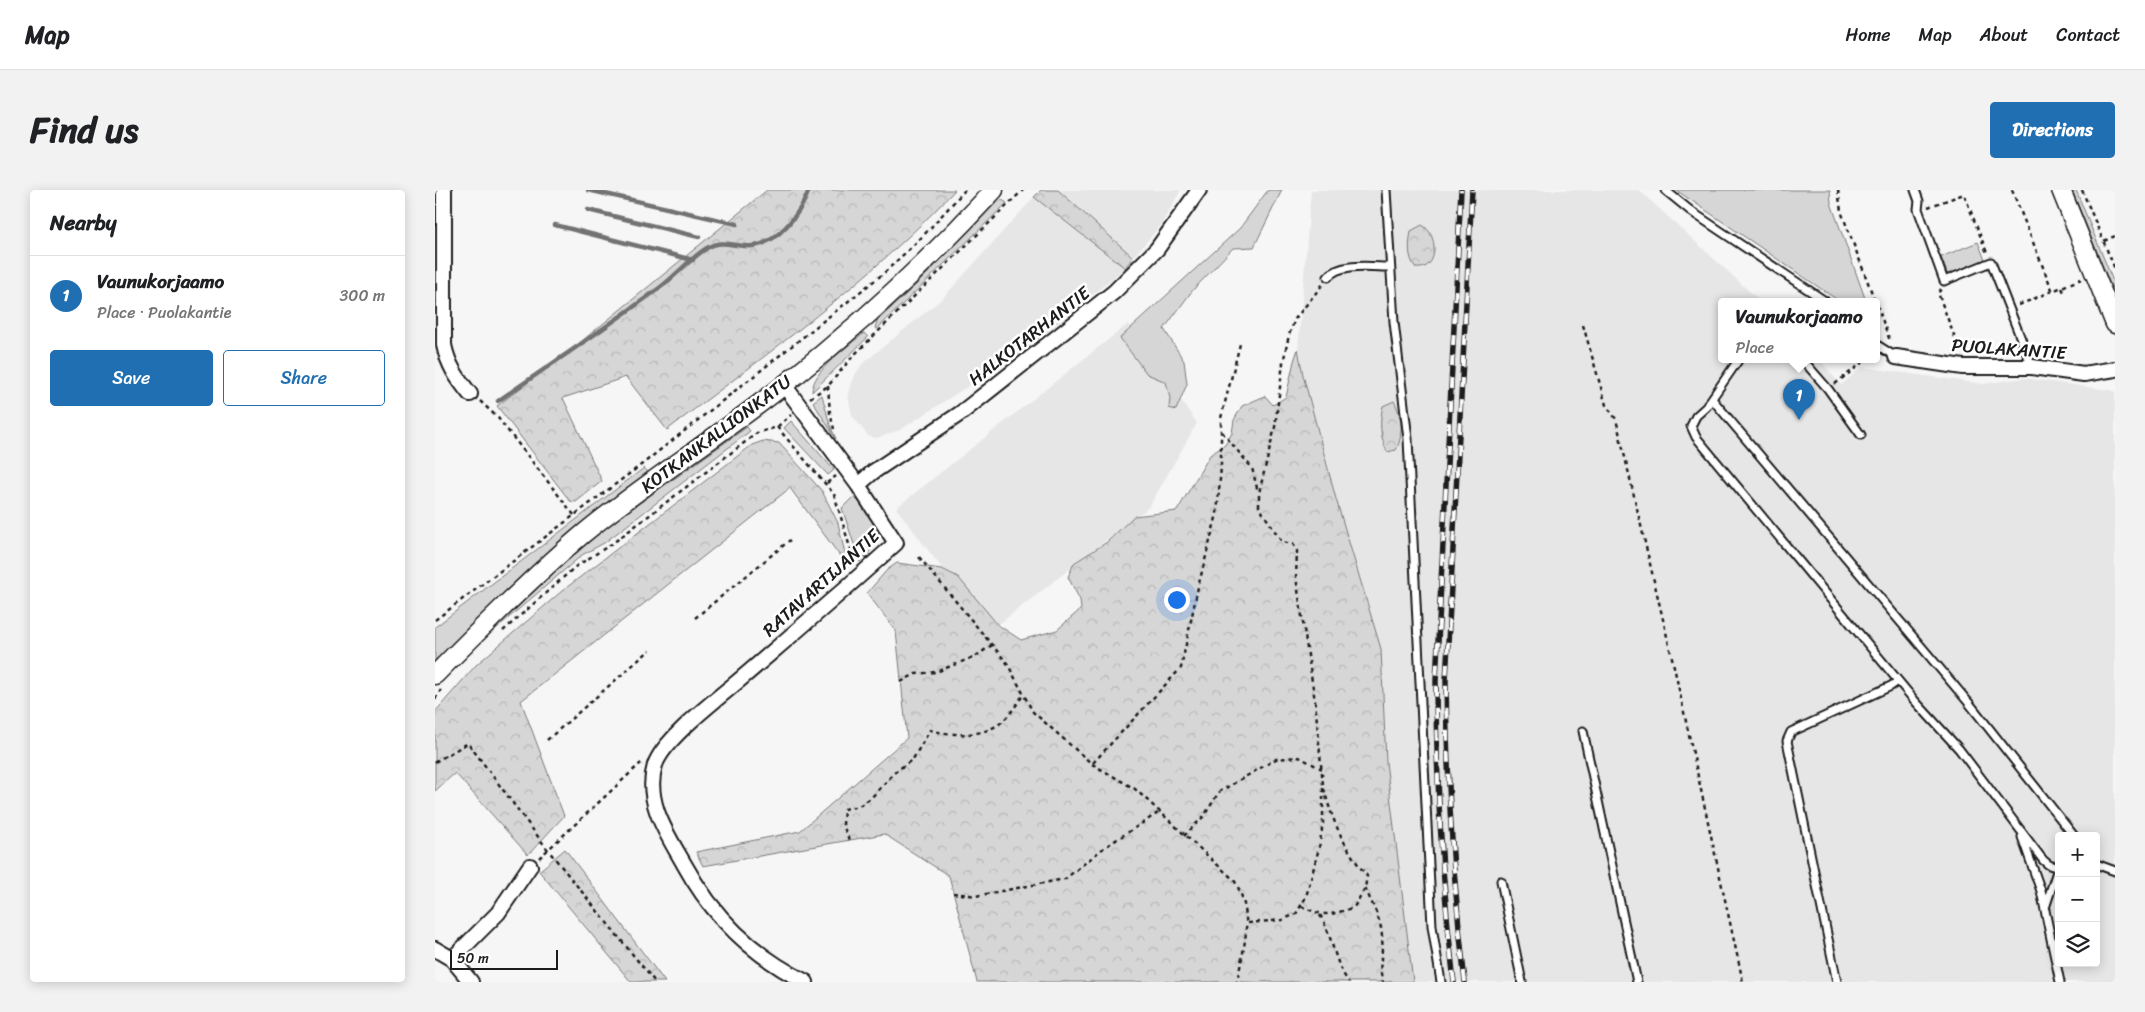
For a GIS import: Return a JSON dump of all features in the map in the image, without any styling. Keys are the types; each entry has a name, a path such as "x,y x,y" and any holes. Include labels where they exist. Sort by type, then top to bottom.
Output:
{"street":[{"path":"444,190 439,314 447,360 455,376 471,394"},
{"name":"KOTKANKALLIONKATU","path":"439,680 546,566 579,538 784,385 899,286 994,190"},
{"name":"HALKOTARHANTIE","path":"858,485 873,472 961,413 1115,292 1157,249 1199,190"},
{"path":"2061,190 2115,324"},
{"name":"PUOLAKANTIE","path":"1896,357 1963,367 2032,367 2083,374 2115,369"},
{"name":"RATAVARTIJANTIE","path":"650,763 704,711 896,543 858,485 784,385"},
{"path":"650,763 656,811 694,883 718,916 738,937 763,958 807,982"},
{"path":"452,959 498,912 530,866"},
{"path":"435,949 452,959 471,982"}],"lane":[{"path":"1386,190 1390,266 1408,439 1433,926 1441,982"},
{"path":"1665,190 1692,212 1821,298"},
{"path":"1915,190 1919,201 1918,209 1944,281 1991,262 2032,367"},
{"path":"1328,277 1333,271 1345,268 1390,266"},
{"path":"1880,347 1896,357"},
{"path":"1736,363 1712,399 1696,416 1691,426 1696,437 1898,681 1959,749 2043,860 2055,866"},
{"path":"1805,363 1828,389 1861,435"},
{"path":"1712,399 1969,703 2071,832"},
{"path":"1837,982 1787,741 1791,732 1891,686 1898,681"},
{"path":"1583,732 1637,982"},
{"path":"2019,830 2041,891 2060,982"},
{"path":"2100,865 2115,871"},
{"path":"2045,909 2056,877"},
{"path":"1501,881 1522,982"}],"path":[{"path":"435,620 729,396 884,273 922,237 965,190"},
{"path":"810,398 828,386 846,363 1023,190"},
{"path":"1838,190 1841,211 1874,298"},
{"path":"2013,190 2053,292"},
{"path":"2081,190 2115,269"},
{"path":"1919,201 1926,208 1964,194 1991,262"},
{"path":"2103,241 2115,236"},
{"path":"1248,923 1282,920 1297,914 1306,897 1319,848 1323,824 1322,769 1315,701 1296,577 1297,551 1293,544 1282,542 1272,529 1259,507 1259,494 1275,427 1283,363 1295,319 1328,277"},
{"path":"2009,309 2085,278"},
{"path":"1944,281 1938,293 1963,358 1963,367"},
{"path":"2062,288 2065,294"},
{"path":"1880,313 1896,357"},
{"path":"1583,325 1606,405 1616,419 1673,662 1743,982"},
{"path":"1093,764 1181,668 1198,587 1217,514 1221,418 1240,344"},
{"path":"1828,389 1862,363"},
{"path":"828,386 830,413 839,436"},
{"path":"471,394 498,418 574,515"},
{"path":"729,396 732,401"},
{"path":"497,636 575,568 613,542 757,433 777,427 788,417"},
{"path":"777,427 827,483 838,504 856,565"},
{"path":"1221,431 1252,468 1259,494"},
{"path":"827,483 838,474"},
{"path":"695,618 790,540"},
{"path":"919,557 1007,664 1033,712 1093,764 1135,789 1158,813 1234,880 1243,894 1248,923 1237,982"},
{"path":"901,682 915,674 936,672 976,656 992,645"},
{"path":"547,740 650,650"},
{"path":"435,699 439,680"},
{"path":"849,840 843,825 844,809 859,806 871,798 895,772 913,759 930,730 945,734 987,732 1004,720 1024,694"},
{"path":"435,762 468,743 548,850 655,982"},
{"path":"1185,836 1203,816 1219,792 1276,759 1299,757 1322,769"},
{"path":"530,866 650,763"},
{"path":"1301,906 1320,915 1333,915 1354,907 1365,888 1367,876 1349,854 1333,820 1323,785"},
{"path":"953,893 977,896 1065,879 1105,847 1158,813"},
{"path":"1365,888 1375,908 1383,937 1380,953 1383,982"},
{"path":"1320,915 1329,929 1343,975 1349,982"}],"shaded area":[{"path":"1058,190 1181,190 1161,225 1133,257"},
{"path":"1311,190 1639,190 1757,298 1718,298 1718,363 1822,363 1841,385 1862,367 1983,384 2024,378 2115,391 2115,982 1413,982 1386,762 1381,649 1336,499 1303,375 1298,349"},
{"path":"1034,197 1125,268 1030,346 900,430 877,438 868,436 852,415 848,395 852,380 862,364 943,298"},
{"path":"1128,324 1197,423 1149,507 990,631 896,508"}],"green space":[{"path":"767,190 955,190 888,256 816,316 667,430 626,377 563,398 602,481 576,502 570,501 497,406 572,349"},
{"path":"1041,190 1058,190 1133,257 1125,268 1034,197"},
{"path":"1268,190 1282,190 1254,247 1233,248 1192,291 1164,329 1184,361 1187,384 1176,410 1169,408 1170,398 1166,382 1147,374 1120,338 1240,228"},
{"path":"1676,190 1830,190 1831,203 1865,298 1835,298"},
{"path":"2072,190 2076,190 2115,286 2115,296"},
{"path":"1002,200 1007,203 877,329 875,328 877,321 918,283 996,203"},
{"path":"1422,225 1431,236 1434,243 1434,251 1429,264 1416,268 1410,255 1410,236 1411,231"},
{"path":"1978,242 1985,260 1948,275 1941,257"},
{"path":"864,333 868,337 812,392 818,375 824,367"},
{"path":"1298,349 1303,375 1336,499 1381,649 1386,762 1413,982 977,982 949,876 884,834 703,866 696,852 800,831 907,738 896,631 867,593 887,570 897,563 942,569 958,577 998,625 1021,640 1057,630 1081,609 1080,600 1068,577 1074,563 1107,542 1134,516 1177,511 1210,455 1225,445 1232,433 1234,420 1242,406 1265,396 1273,405 1286,397"},
{"path":"822,395 830,425 836,439 813,402"},
{"path":"1394,401 1399,413 1401,432 1396,450 1387,452 1382,435 1382,412 1383,406"},
{"path":"791,421 834,470 828,475 784,428"},
{"path":"747,427 750,431 604,543 582,555 484,639 572,555 620,517"},
{"path":"763,441 779,443 822,491 838,523 848,567 790,488 521,701 564,816 528,855 455,773 435,791 435,712 476,665 562,591 752,445"},
{"path":"644,468 648,472 526,572 435,662 435,627"},
{"path":"853,497 859,501 866,511 876,532 876,538 871,550 860,562 842,508"},
{"path":"565,849 665,982 631,982 539,871"}],"waterway":[{"path":"588,190 737,224"},
{"path":"498,401 664,284 707,248 718,244 752,246 771,240 794,217 809,190"},
{"path":"588,210 699,237"},
{"path":"555,225 693,260"}],"railway":[{"path":"1454,982 1441,832 1437,757 1436,681 1461,190"},
{"path":"1465,982 1451,832 1446,681 1472,190"}],"place":[{"name":"Vaunukorjaamo","path":"1799,420"}]}
